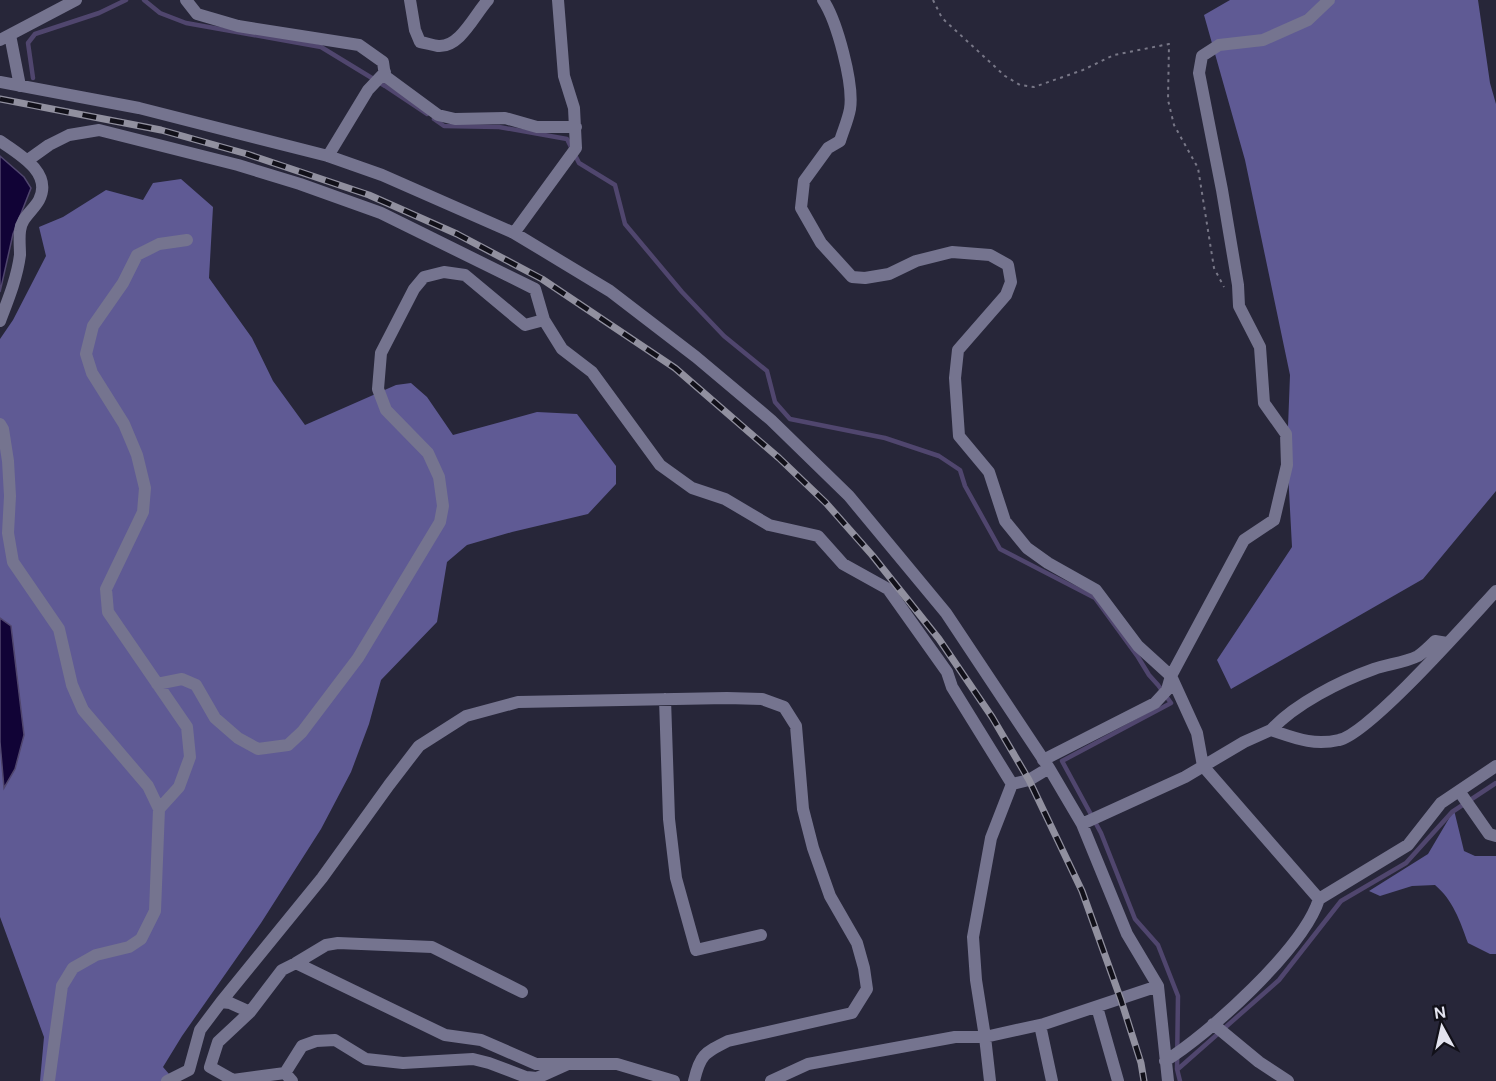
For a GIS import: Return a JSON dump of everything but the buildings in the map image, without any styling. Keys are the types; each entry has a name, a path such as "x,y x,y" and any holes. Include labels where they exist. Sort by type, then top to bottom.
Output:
{"street":[{"path":"20,86 5,38 76,0"},
{"path":"186,0 197,14 238,26 359,45 383,62 385,76 438,115 455,119 505,118 537,127 576,127"},
{"path":"410,0 415,30 420,42 441,47 459,39 478,10 489,0"},
{"path":"514,233 576,148 574,108 564,76 558,0"},
{"path":"823,0 832,13 850,86 850,109 840,141 828,148 804,181 801,208 821,243 852,277 865,278 890,274 916,261 952,252 990,255 1008,265 1011,282 1006,295 958,350 955,378 959,436 989,472 1005,520 1028,548 1048,563 1096,590 1138,646 1171,676 1197,733 1203,766 1318,900"},
{"path":"1012,784 1029,780 1046,764 1155,703 1167,690 1171,676 1244,540 1274,520 1287,465 1286,434 1264,403 1260,347 1239,306 1238,285 1222,190 1199,73 1202,56 1219,45 1263,40 1308,20 1329,0"},
{"path":"328,156 368,90 385,72"},
{"path":"0,82 139,108 328,156 382,175 514,233 610,291 696,357 771,420 849,496 946,613 1046,764 1082,824 1127,934 1158,987 1168,1081"},
{"path":"28,160 49,145 69,135 99,130 238,165 381,213 534,289 544,320 561,349 592,372 660,465 692,488 725,499 769,525 818,536 843,564 888,589 947,672 952,687 1012,784"},
{"path":"0,141 28,160 39,174 43,188 39,201 27,213 20,229 20,254 14,282 0,321"},
{"path":"159,809 178,787 190,757 187,727 108,612 106,589 143,512 145,488 137,455 128,434 92,373 86,354 93,326 123,283 137,255 159,244 187,240"},
{"path":"158,684 182,679 196,685 215,718 238,738 258,749 288,745 302,732 358,658 440,522 443,506 439,477 428,453 386,410 378,389 381,353 414,290 424,277 444,272 465,275 525,325 544,320"},
{"path":"0,424 3,429 8,461 8,533 13,562 59,629 72,686 83,710 148,786 159,809 155,911 141,939 129,947 96,955 73,968 62,986 49,1081"},
{"path":"1271,730 1306,742 1341,740 1367,724 1496,591"},
{"path":"1082,824 1185,777 1244,742 1271,730 1284,716 1313,697 1374,669 1420,655 1435,641 1447,644"},
{"path":"665,699 669,819 676,878 696,950 761,935"},
{"path":"167,1081 189,1070 200,1030 322,878 419,746 466,716 518,702 762,699 784,707 796,726 803,809 813,848 830,896 857,943 867,989 852,1012 728,1041 710,1050 699,1061 694,1081"},
{"path":"1165,1061 1186,1049 1258,982 1295,942 1315,912 1318,900 1408,845 1441,803 1496,766"},
{"path":"990,1081 976,980 973,937 991,838 1012,784"},
{"path":"1459,791 1489,834 1496,836"},
{"path":"522,992 432,947 338,943 326,945 282,970 250,1011 218,1042 210,1067 233,1080 289,1077 302,1046 316,1041 335,1040 366,1059 404,1063 473,1059 525,1077 537,1078 571,1063"},
{"path":"296,963 446,1035 481,1040 536,1064 616,1064 674,1081"},
{"path":"771,1081 808,1064 955,1037 985,1037 1040,1025 1158,987"},
{"path":"221,1002 250,1011"},
{"path":"1097,1007 1118,1081"},
{"path":"1213,1024 1259,1062 1288,1081"},
{"path":"1040,1025 1052,1081"}],"path":[{"path":"933,0 942,18 1005,76 1020,85 1034,87 1083,70 1114,55 1169,44 1168,100 1174,125 1198,168 1214,268 1221,284 1239,306"}],"shaded area":[{"path":"1230,0 1478,0 1490,83 1496,104 1496,491 1423,579 1231,689 1217,660 1292,547 1287,453 1290,375 1245,160 1204,15"},
{"path":"0,156 24,177 31,188 13,234 0,292"},
{"path":"181,179 213,207 209,278 252,338 273,381 305,425 396,385 411,383 427,397 453,435 537,412 577,414 616,466 616,484 588,514 467,545 447,562 437,622 381,680 369,724 351,772 321,829 261,923 163,1067 175,1081 40,1081 44,1037 0,917 0,339 13,320 46,256 39,227 63,217 106,190 143,200 153,183"},
{"path":"0,618 11,626 24,735 15,769 4,788 0,742"},
{"path":"1454,810 1464,851 1475,856 1496,856 1496,954 1490,954 1468,943 1451,904 1435,885 1412,886 1380,896 1369,891 1428,854"}],"waterway":[{"path":"33,78 28,43 35,34 99,13 126,0"},
{"path":"144,0 160,13 186,23 321,47 427,114"},
{"path":"434,119 444,126 499,127 567,139 579,163 615,185 625,224 682,292 724,336 767,371 775,402 790,419 885,438 939,456 960,470 965,486 1000,549 1095,598 1171,703 1062,761 1101,833 1135,919 1158,945 1178,996 1177,1069 1180,1081"},
{"path":"1178,1069 1279,980 1341,901 1406,863 1452,812 1496,783"}],"railway":[{"path":"0,99 161,130 247,154 369,195 457,234 542,279 675,368 779,458 826,503 872,555 939,639 992,717 1029,780 1082,891 1121,1000 1141,1063 1144,1081"}]}
